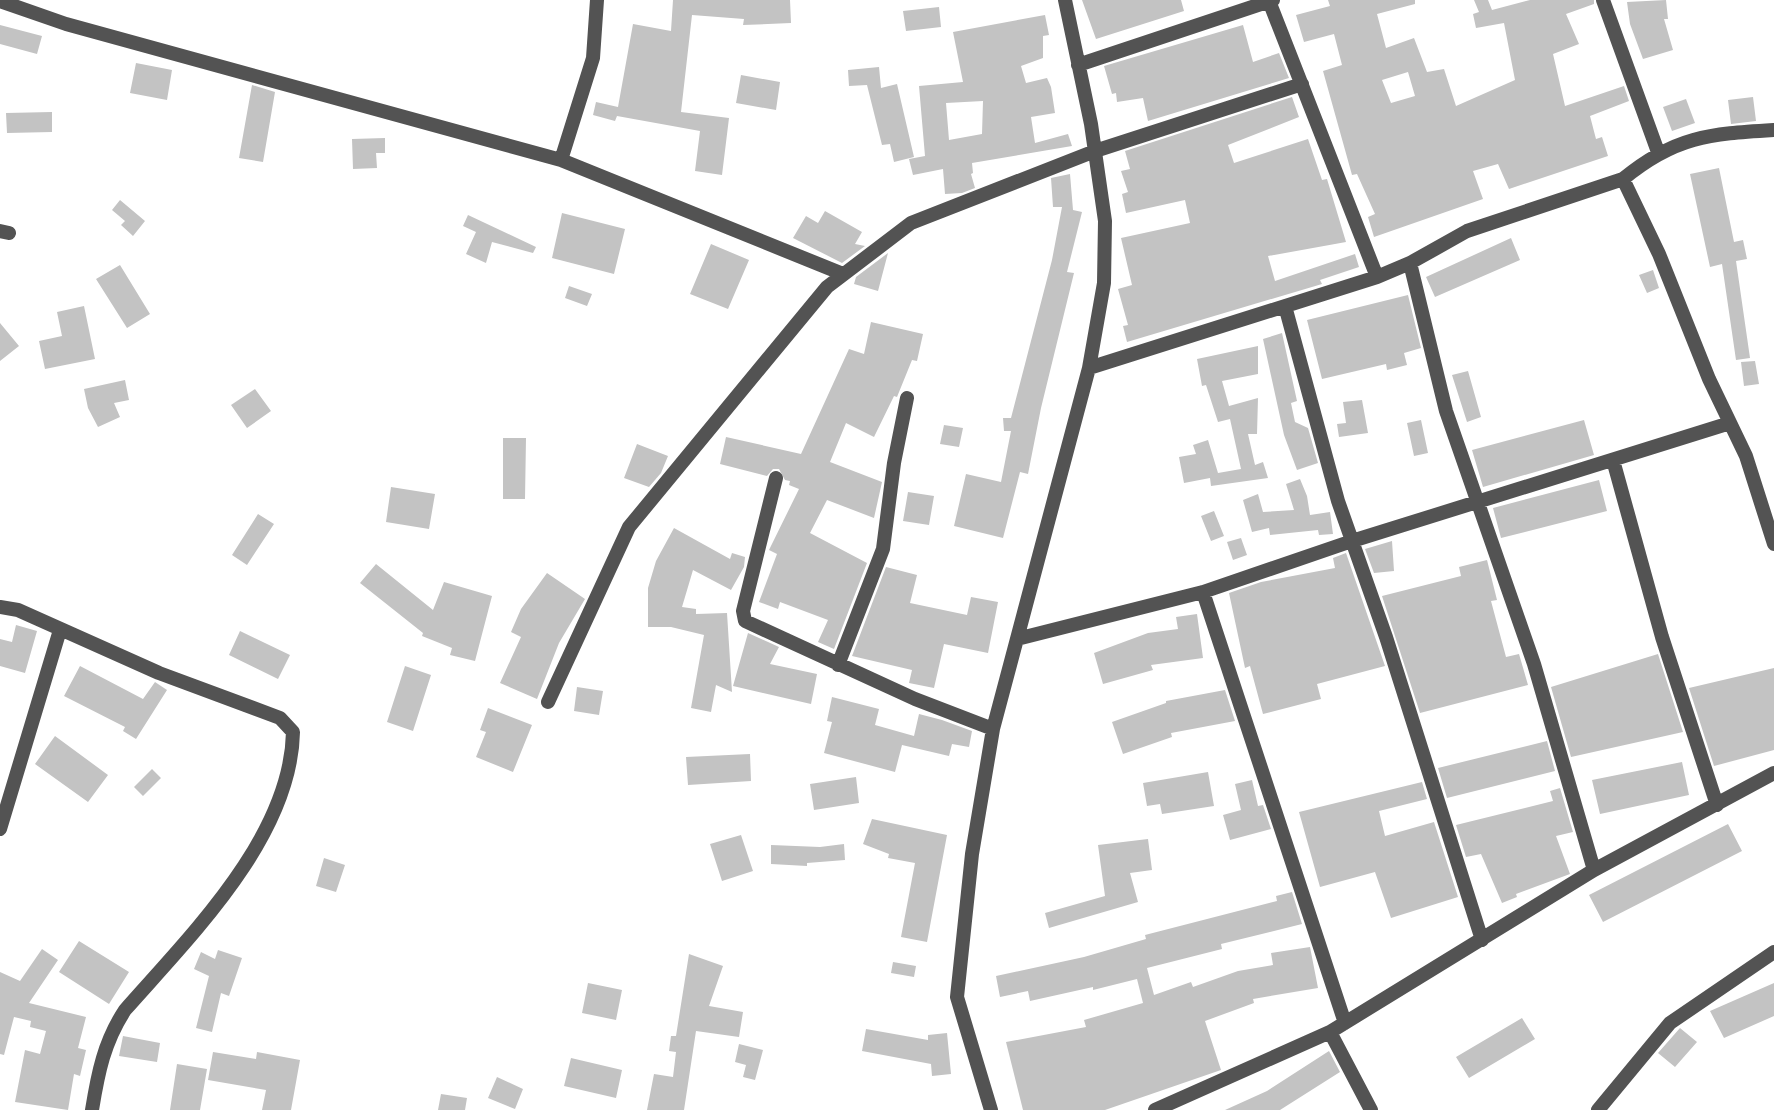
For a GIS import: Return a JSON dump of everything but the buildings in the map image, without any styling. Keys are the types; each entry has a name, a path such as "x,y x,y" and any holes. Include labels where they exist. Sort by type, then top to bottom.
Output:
{"street":[{"path":"561,160 593,58 597,0"},
{"path":"991,1110 957,997 972,855 993,729 1089,368 1104,283 1105,221 1095,151 1065,0"},
{"path":"1603,0 1658,152"},
{"path":"0,1 66,24 561,160 843,274"},
{"path":"1079,65 1271,1 1377,277"},
{"path":"548,702 629,527 827,287 911,223 1095,151 1301,84"},
{"path":"1089,368 1377,277 1410,263 1467,231 1623,178 1658,152 1690,139 1774,130"},
{"path":"1623,178 1746,456 1774,544"},
{"path":"1410,263 1446,411 1534,664 1594,870"},
{"path":"1285,306 1338,502 1482,940"},
{"path":"838,665 883,549 894,463 907,398"},
{"path":"1017,639 1203,592 1352,541 1730,423"},
{"path":"1614,460 1662,637 1717,805"},
{"path":"776,478 743,611 746,621 838,665 993,729"},
{"path":"1203,592 1345,1023"},
{"path":"0,607 18,610 159,673 280,718 293,732 292,755 271,823 216,907 125,1010 113,1028 102,1053 92,1110"},
{"path":"0,828 60,630"},
{"path":"1155,1110 1330,1032 1594,870 1774,773"},
{"path":"1598,1110 1670,1023 1774,952"},
{"path":"1330,1032 1371,1110"}]}
